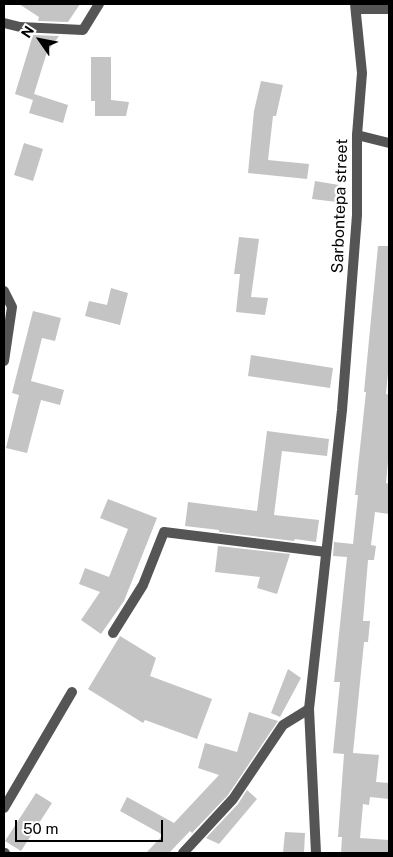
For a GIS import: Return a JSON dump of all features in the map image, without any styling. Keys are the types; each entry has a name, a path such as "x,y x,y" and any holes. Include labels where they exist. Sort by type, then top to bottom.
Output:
{"street":[{"path":"4,23 20,27 83,30 99,4"},
{"path":"355,6 389,9"},
{"name":"Sarbontepa street","path":"316,853 308,709 342,410 357,215 357,135 362,73 355,6"},
{"path":"357,135 389,144"},
{"path":"4,291 12,307 4,361"},
{"path":"113,633 143,585 164,532 326,552"},
{"path":"4,808 72,692"},
{"path":"183,853 233,799 283,725 308,709"}],"building":[{"path":"19,4 80,4 68,22 38,21 39,17"},
{"path":"33,35 59,36 47,52 34,94 68,105 63,123 29,113 33,100 15,94"},
{"path":"91,57 111,57 111,100 129,102 126,116 95,116 95,101 91,101"},
{"path":"261,81 283,85 276,116 273,116 268,160 309,164 307,179 248,173 254,111"},
{"path":"24,143 43,149 33,181 14,175"},
{"path":"315,181 339,185 337,202 312,199"},
{"path":"239,237 259,239 251,297 268,298 265,315 236,312 240,274 234,274"},
{"path":"378,246 389,246 389,362 386,394 389,395 389,450 386,483 389,484 389,514 375,512 371,545 376,546 374,560 368,560 363,621 370,621 368,642 364,642 353,753 379,755 376,782 389,783 389,799 370,797 369,805 363,804 360,838 389,840 389,853 341,853 342,837 338,837 344,754 333,753 340,682 334,682 347,557 333,556 334,542 353,544 358,495 355,495"},
{"path":"111,288 128,293 120,325 85,316 89,301 107,305"},
{"path":"33,311 61,318 55,341 42,338 31,381 64,390 60,405 41,400 27,453 6,448 19,395 12,393"},
{"path":"251,355 333,368 330,388 248,376"},
{"path":"267,431 329,439 327,456 282,451 274,515 319,520 316,542 219,532 219,530 185,526 188,502 257,511"},
{"path":"108,499 157,518 124,601 101,634 81,620 100,592 79,584 85,568 109,577 128,529 100,518"},
{"path":"218,546 290,554 277,594 257,588 260,577 215,572"},
{"path":"120,636 156,658 150,676 212,699 197,739 145,720 143,723 88,689"},
{"path":"288,669 301,678 280,717 271,713"},
{"path":"249,712 278,721 228,795 192,833 190,831 169,853 146,853 163,835 120,811 127,797 174,823 219,775 198,768 205,743 237,752"},
{"path":"247,790 257,799 219,844 206,838 238,804"},
{"path":"36,793 52,803 21,851 5,841"},
{"path":"285,832 305,833 304,853 283,853"}]}
